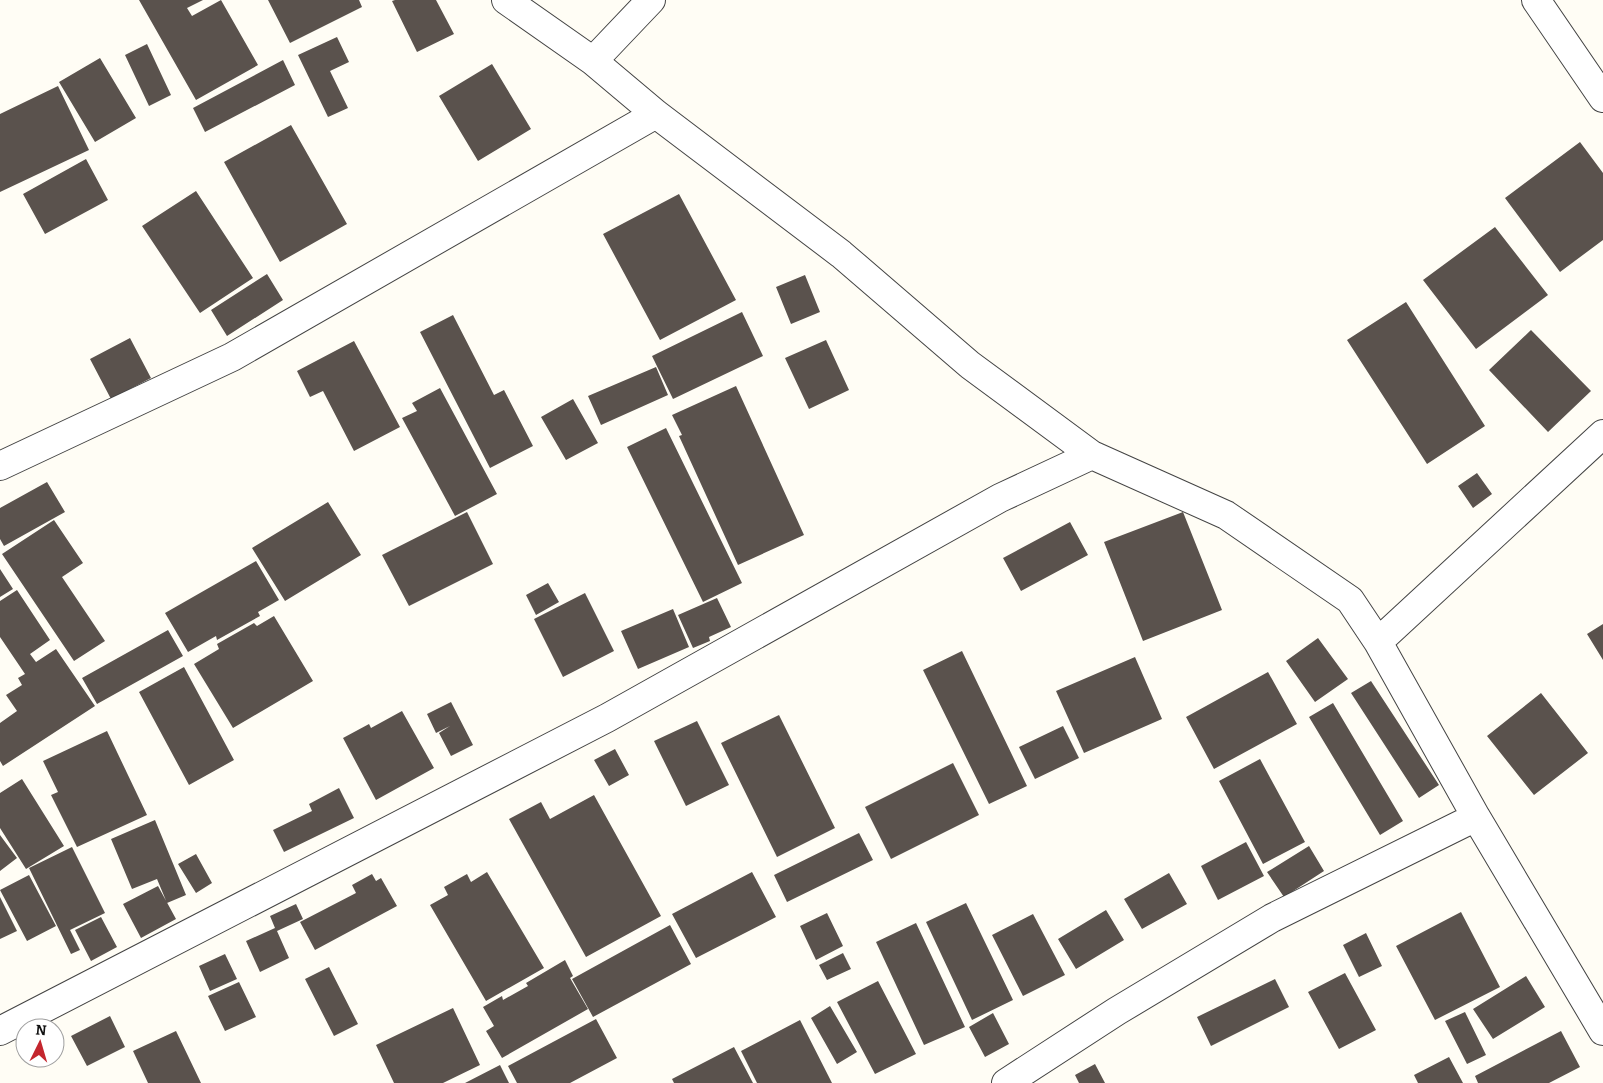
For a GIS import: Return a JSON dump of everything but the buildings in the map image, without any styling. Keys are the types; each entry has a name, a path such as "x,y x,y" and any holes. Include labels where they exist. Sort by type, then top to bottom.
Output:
{"street":[{"path":"506,0 594,60 656,114 841,254 970,365 1092,456 1226,515 1350,600 1378,642 1476,817 1603,1031"},
{"path":"594,60 651,0"},
{"path":"1536,0 1603,98"},
{"path":"0,466 232,357 656,114"},
{"path":"1378,642 1603,434"},
{"path":"0,1031 607,718 1000,498 1092,456"},
{"path":"1006,1083 1116,1011 1272,918 1476,817"}]}
